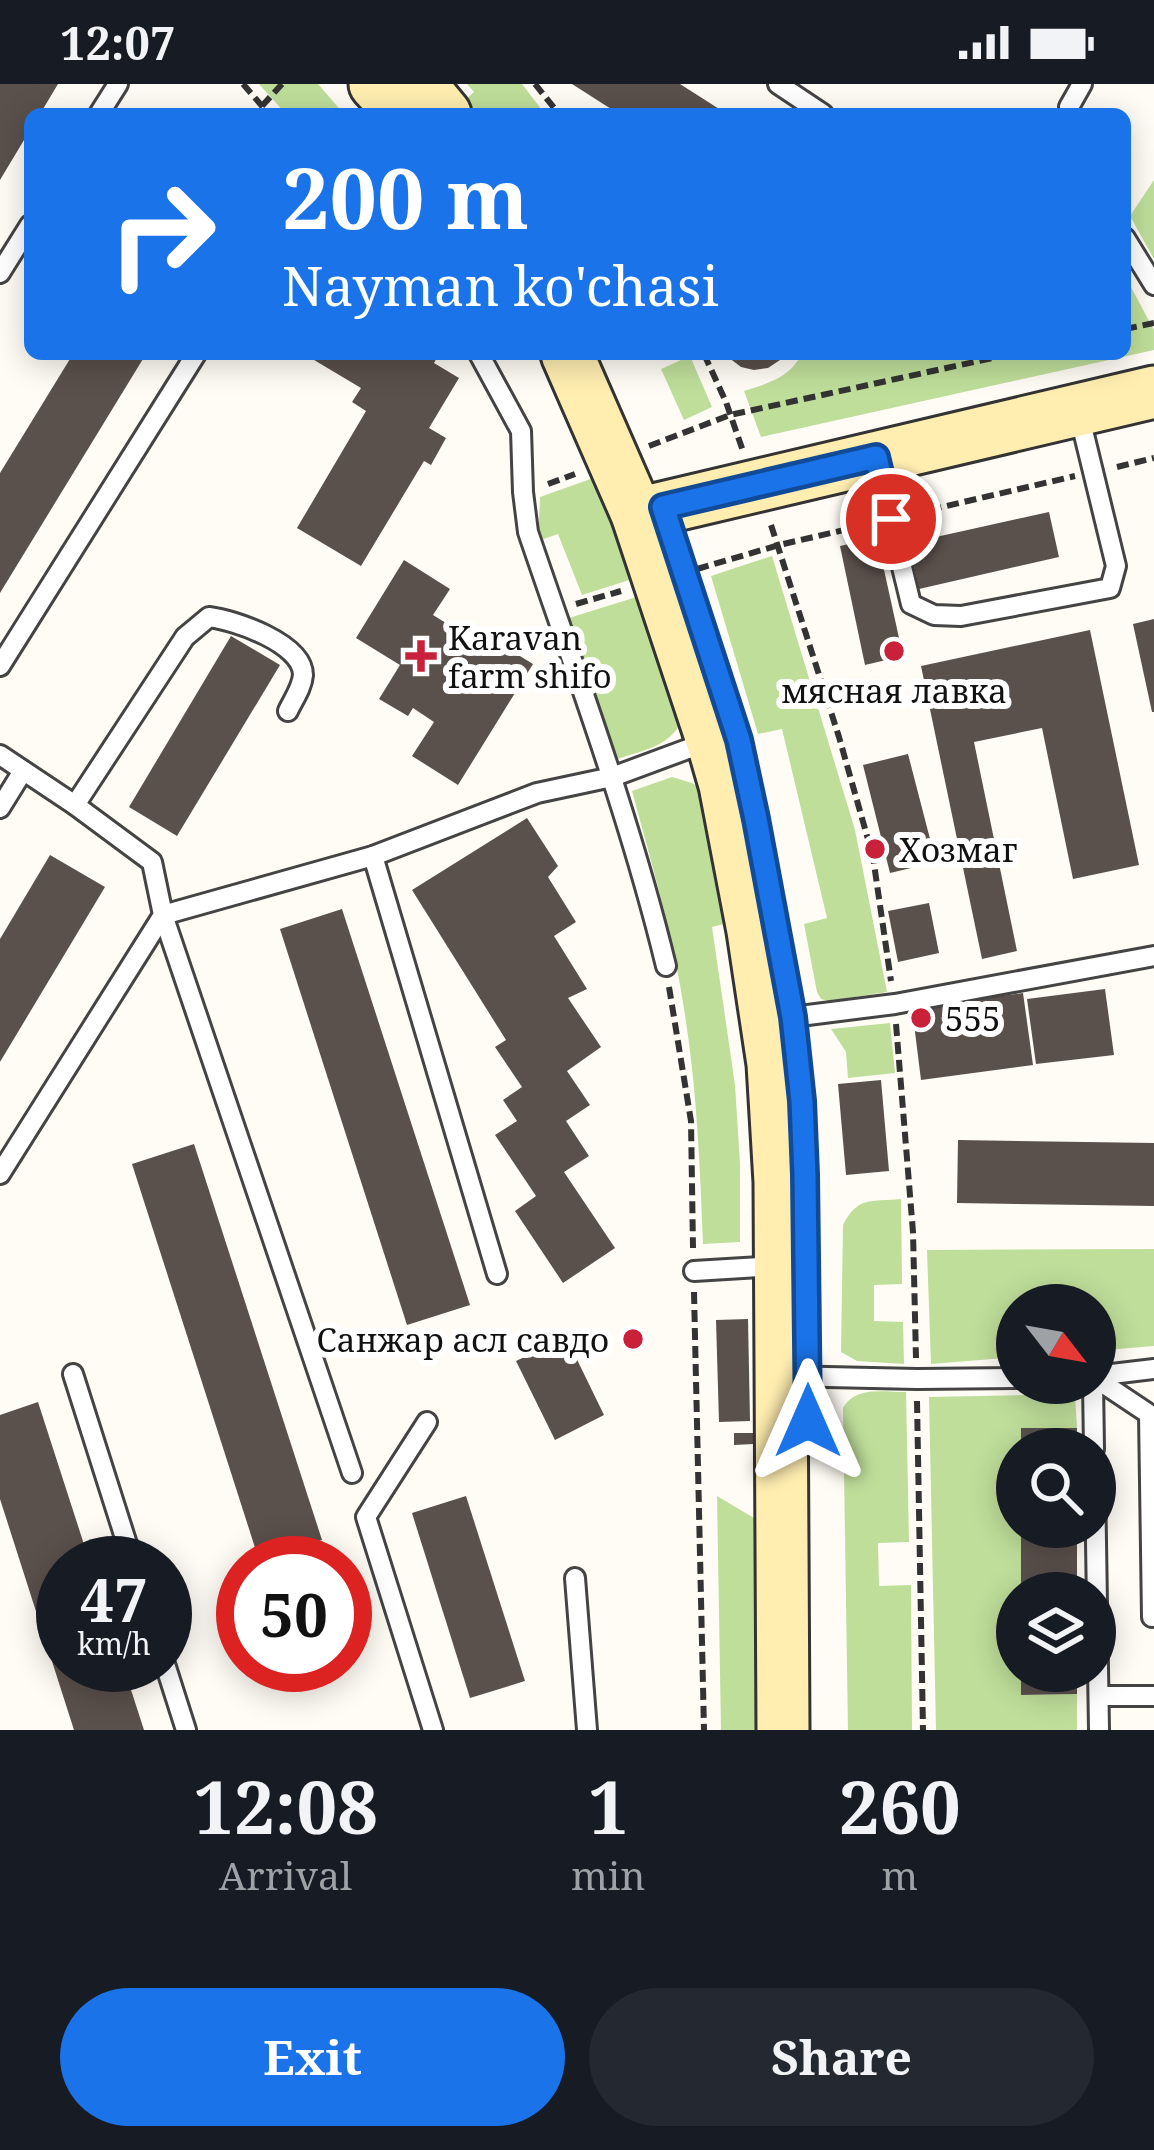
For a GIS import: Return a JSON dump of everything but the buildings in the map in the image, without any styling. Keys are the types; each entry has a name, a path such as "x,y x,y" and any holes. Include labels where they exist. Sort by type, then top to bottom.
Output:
{"main road":[{"path":"375,84 397,108"},
{"path":"420,84 440,108"},
{"path":"570,360 650,511 739,740 793,1017 803,1118 783,1730"},
{"path":"601,360 650,511 725,785 753,931 773,1064 811,1730"},
{"path":"650,511 1154,392"}],"lane":[{"path":"778,84 815,108"},
{"path":"0,273 24,235"},
{"path":"1131,248 1154,285"},
{"path":"0,667 192,360"},
{"path":"482,360 521,431 528,532 612,777 666,966"},
{"path":"876,457 911,604 934,615 961,616 1109,587 1116,566 1078,410"},
{"path":"75,805 185,637 209,617 259,632 300,662 303,674 288,711"},
{"path":"0,1174 163,915 373,856 537,793 612,777 712,740"},
{"path":"0,755 152,862 163,915 352,1473"},
{"path":"0,808 23,771"},
{"path":"373,856 497,1274"},
{"path":"793,1017 895,1004 1154,956"},
{"path":"694,1271 781,1266"},
{"path":"1116,1375 1154,1369"},
{"path":"74,1374 125,1536"},
{"path":"794,1376 996,1378"},
{"path":"1116,1393 1149,1414 1152,1617"},
{"path":"427,1422 366,1517 433,1730"},
{"path":"1096,1548 1099,1730"},
{"path":"575,1578 586,1730"},
{"path":"174,1692 186,1730"},
{"path":"1099,1696 1154,1696"}],"path":[{"path":"243,84 262,106 282,84"},
{"path":"535,84 554,108"},
{"path":"730,415 983,360"},
{"path":"779,545 1154,458"},
{"path":"666,966 691,1121 704,1730"}],"green space":[{"path":"259,84 318,84 339,108 281,108"},
{"path":"467,84 522,84 540,108 469,108 464,101 474,92"},
{"path":"1154,180 1154,259 1131,218"},
{"path":"1131,287 1154,330 1154,350 1131,355"},
{"path":"692,360 712,407 684,420 661,369"},
{"path":"1109,360 761,437 744,391 785,374 797,362"},
{"path":"599,476 639,577 582,595 558,534 538,541 540,497"},
{"path":"772,556 855,830 887,992 829,1001 817,992 804,924 827,918 782,729 758,734 711,576"},
{"path":"646,594 684,717 664,741 615,760 569,618"},
{"path":"672,777 710,795 737,921 712,927 735,1085 740,1242 703,1244 685,1015 669,930 632,791"},
{"path":"890,1023 895,1073 848,1078 846,1052 831,1029"},
{"path":"901,1199 902,1284 874,1285 874,1321 903,1322 904,1364 857,1361 841,1352 843,1225 860,1205"},
{"path":"1154,1249 1154,1346 1116,1349 1116,1284 996,1284 996,1359 931,1364 927,1250"},
{"path":"906,1392 909,1542 878,1543 879,1586 911,1585 912,1730 848,1730 843,1408 862,1393"},
{"path":"996,1396 996,1404 1076,1404 1077,1428 996,1428 996,1548 1021,1548 1021,1572 996,1572 996,1692 1077,1694 1077,1730 936,1730 929,1397"},
{"path":"717,1496 759,1521 763,1730 721,1730"}],"place":[{"name":"мясная лавка","path":"894,651"},
{"name":"Karavan farm shifo","path":"421,656"},
{"name":"Хозмаг","path":"875,849"},
{"name":"555","path":"921,1018"},
{"name":"Санжар асл савдо","path":"633,1339"}],"route":[{"path":"808,1421 805,1175 793,1017 739,740 663,507 876,457 891,519"}]}
